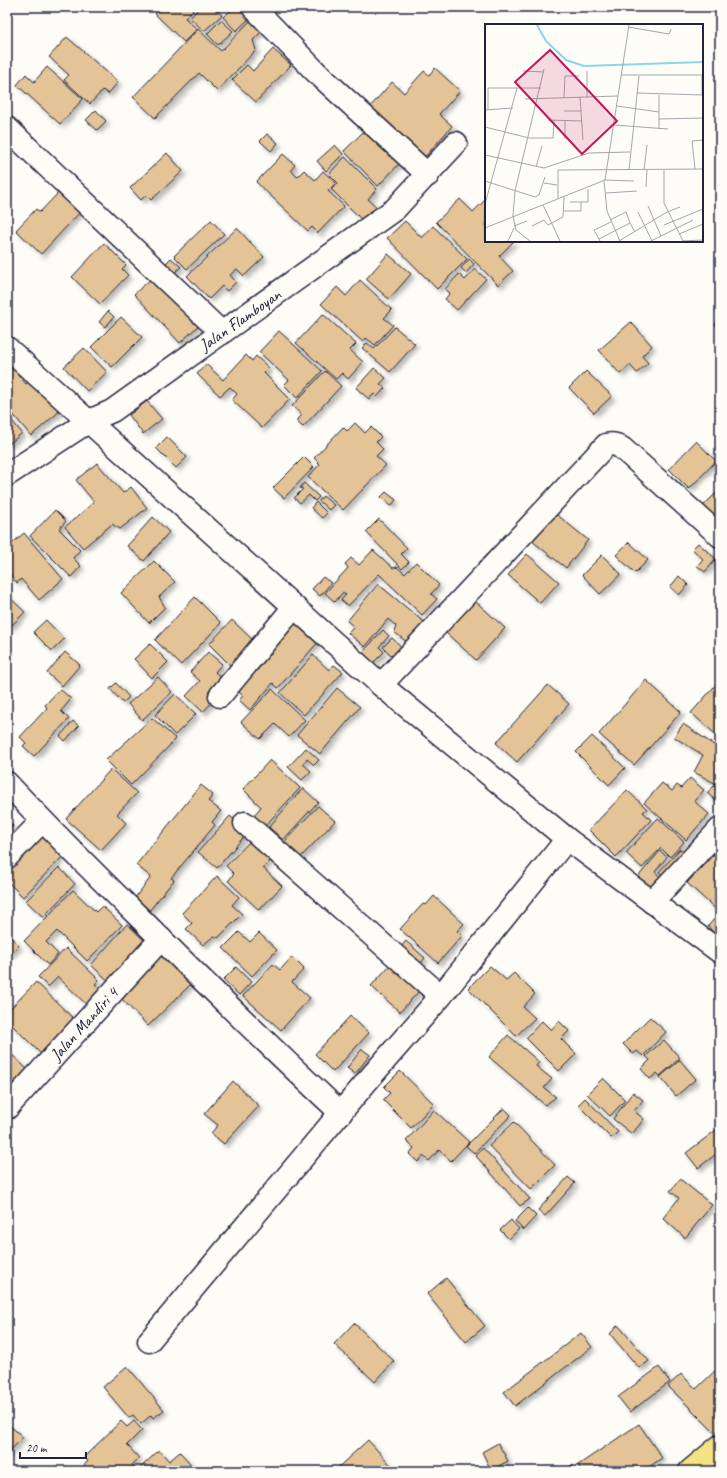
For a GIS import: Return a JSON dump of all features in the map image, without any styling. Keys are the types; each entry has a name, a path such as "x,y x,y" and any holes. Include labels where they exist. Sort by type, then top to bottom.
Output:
{"main road":[{"path":"690,1471 720,1446"}],"street":[{"path":"253,7 315,71 428,175"},
{"path":"7,128 222,333"},
{"name":"Jalan Flamboyan","path":"7,475 89,421 112,410 395,209 456,143"},
{"path":"7,348 382,685 568,839 720,952"},
{"path":"382,685 606,445 612,443 618,445 720,536"},
{"path":"220,696 294,607"},
{"path":"7,784 42,821 161,939 290,1066 341,1113"},
{"path":"7,857 42,821"},
{"path":"245,823 441,996"},
{"path":"652,902 720,829"},
{"path":"149,1341 441,996 568,839"},
{"name":"Jalan Mandiri 4","path":"7,1108 161,939"}],"building":[{"path":"162,7 196,7 185,18 197,29 184,42 155,14"},
{"path":"200,7 213,7 222,15 204,31 190,18"},
{"path":"235,7 245,7 253,15 236,31 223,17"},
{"path":"221,20 233,31 218,45 207,34"},
{"path":"251,20 262,31 253,40 256,50 217,91 199,73 155,118 133,97 198,29 221,51"},
{"path":"67,37 118,82 108,94 103,90 90,104 64,80 69,75 49,57"},
{"path":"273,49 291,65 256,102 232,80 247,65 253,71"},
{"path":"47,67 83,99 60,124 17,85 26,74 34,82"},
{"path":"435,68 460,91 439,114 452,126 424,158 369,108 392,82 404,93 424,71 429,75"},
{"path":"96,110 106,121 97,130 86,120"},
{"path":"369,126 400,163 378,186 344,151"},
{"path":"267,134 278,143 271,151 260,141"},
{"path":"335,145 343,154 326,171 317,161"},
{"path":"167,153 183,171 151,200 146,195 141,200 130,188"},
{"path":"283,154 295,165 291,170 297,177 304,170 315,180 323,171 336,183 328,191 344,206 318,233 312,227 308,231 256,182"},
{"path":"345,157 377,189 368,199 380,210 366,224 331,189 338,183 329,174"},
{"path":"60,191 81,211 41,254 16,230 36,209 40,212"},
{"path":"460,199 473,212 485,200 485,242 513,242 499,256 513,271 498,285 436,222"},
{"path":"211,220 224,234 187,269 174,256"},
{"path":"405,221 422,238 433,226 467,259 437,289 387,238"},
{"path":"237,228 264,257 244,276 237,269 230,275 236,282 227,291 222,286 209,299 187,276"},
{"path":"104,243 126,265 122,269 128,275 100,304 72,277"},
{"path":"388,254 411,274 389,299 366,279"},
{"path":"171,258 181,267 175,272 166,263"},
{"path":"469,259 474,264 466,273 461,268"},
{"path":"475,269 486,279 457,310 445,299 450,293 445,289 459,274 465,280"},
{"path":"153,277 198,326 180,343 134,294"},
{"path":"360,280 392,310 384,318 393,325 375,345 366,338 363,342 321,304 337,287 346,296"},
{"path":"108,311 114,317 105,327 99,322"},
{"path":"323,314 356,344 350,350 363,362 348,379 342,373 336,379 296,343"},
{"path":"121,317 142,337 112,367 91,347"},
{"path":"720,320 720,331 715,324"},
{"path":"631,322 652,346 642,356 648,363 637,373 630,365 620,374 599,350"},
{"path":"395,327 415,344 390,372 362,348 367,343 374,349"},
{"path":"279,331 322,371 297,398 284,385 289,380 259,352"},
{"path":"84,348 107,372 87,391 64,367"},
{"path":"246,355 252,361 256,356 269,368 264,373 290,399 262,428 232,400 237,394 230,387 220,396 197,374 206,364 223,380"},
{"path":"7,361 26,384 33,378 61,410 31,436 7,407"},
{"path":"374,368 386,378 380,384 385,388 377,397 374,394 369,399 356,388"},
{"path":"325,371 341,386 303,427 296,421 302,415 292,406"},
{"path":"586,371 612,396 594,413 569,388"},
{"path":"147,401 162,419 143,434 129,415"},
{"path":"7,415 22,433 9,444 7,442"},
{"path":"355,423 365,433 371,427 381,437 376,442 383,449 376,456 386,465 343,510 308,477 320,464 314,458 343,427 347,431"},
{"path":"167,437 187,457 176,468 156,448"},
{"path":"696,441 716,461 689,489 669,469"},
{"path":"304,457 314,467 284,498 273,488"},
{"path":"97,463 123,493 131,487 147,508 120,529 112,524 83,548 65,527 94,502 76,480"},
{"path":"304,483 319,497 315,501 309,495 300,503 294,498 303,489 300,488"},
{"path":"720,489 720,527 701,508"},
{"path":"386,492 396,500 391,506 381,497"},
{"path":"323,496 334,505 329,510 319,501"},
{"path":"316,502 327,513 322,518 311,508"},
{"path":"55,510 66,521 59,529 80,550 73,558 81,566 71,577 30,536"},
{"path":"555,513 588,540 566,568 532,541"},
{"path":"153,517 169,532 144,561 127,546"},
{"path":"379,519 407,548 401,554 409,562 402,569 366,532"},
{"path":"24,533 63,579 39,600 21,579 17,583 7,571 7,548"},
{"path":"629,542 648,560 635,573 616,555"},
{"path":"698,543 716,559 705,572 697,566 703,559 692,549"},
{"path":"373,550 393,568 397,567 405,574 416,562 439,585 431,594 437,599 422,615 379,574 348,606 341,600 346,595 343,592 335,602 325,593 348,568 345,564 351,558 359,565"},
{"path":"527,554 559,582 540,603 508,575"},
{"path":"602,555 621,574 600,594 582,575"},
{"path":"154,561 175,582 159,597 165,607 149,623 121,593"},
{"path":"679,576 688,585 679,595 670,587"},
{"path":"323,577 331,583 320,596 312,589"},
{"path":"378,584 425,623 408,643 394,632 396,626 388,619 365,647 348,633 354,627 347,621"},
{"path":"7,595 25,612 10,627 7,624"},
{"path":"195,597 221,623 181,665 155,640"},
{"path":"474,600 505,628 476,660 445,632"},
{"path":"46,620 64,639 52,651 33,632"},
{"path":"232,620 258,645 234,669 209,644"},
{"path":"294,620 319,641 278,688 273,683 250,710 239,700 243,696 235,688"},
{"path":"383,630 389,636 379,647 384,652 373,663 362,653"},
{"path":"392,638 407,652 398,662 383,647"},
{"path":"150,644 168,662 152,678 134,659"},
{"path":"65,652 80,665 62,686 47,673"},
{"path":"208,652 222,664 215,672 228,684 203,712 186,696 200,681 190,672"},
{"path":"313,655 329,670 334,665 343,672 304,715 280,693"},
{"path":"158,677 172,692 142,720 128,704"},
{"path":"646,680 681,712 634,765 599,734"},
{"path":"720,680 720,738 691,713"},
{"path":"116,683 129,697 123,703 110,689"},
{"path":"548,685 569,704 517,762 496,743"},
{"path":"337,688 360,707 320,754 297,735"},
{"path":"60,689 71,699 61,711 69,719 34,756 23,746 26,743 20,737 47,708 45,705"},
{"path":"272,689 305,720 289,737 275,724 260,739 241,722"},
{"path":"175,694 196,714 175,735 155,715"},
{"path":"152,718 176,739 131,785 106,760"},
{"path":"73,721 79,726 65,741 60,736"},
{"path":"683,724 720,749 720,786 694,772 703,755 674,737"},
{"path":"592,736 625,768 609,785 576,752"},
{"path":"306,748 319,760 314,765 307,759 303,764 311,771 302,780 288,767"},
{"path":"270,760 300,788 264,827 253,816 261,807 243,789"},
{"path":"111,769 137,793 117,814 126,823 101,850 66,819"},
{"path":"690,778 704,790 694,801 709,814 686,840 644,803 662,783 672,791 677,785 681,788"},
{"path":"201,785 213,795 208,801 221,811 212,822 215,825 171,878 174,880 149,911 134,899 151,877 136,865"},
{"path":"714,786 720,791 720,804 707,793"},
{"path":"303,788 318,802 283,840 269,827"},
{"path":"627,790 647,809 643,812 651,820 616,857 589,830"},
{"path":"318,806 335,821 300,858 284,842"},
{"path":"230,816 248,832 217,868 198,852"},
{"path":"658,818 684,842 670,857 661,848 642,868 626,853"},
{"path":"7,820 13,826 7,832"},
{"path":"41,833 64,855 23,897 7,881 7,867"},
{"path":"252,839 273,858 263,868 282,886 259,910 228,881 234,874 226,866"},
{"path":"680,849 687,855 666,878 659,872"},
{"path":"660,851 667,857 655,872 667,883 655,895 637,878"},
{"path":"714,854 720,859 720,913 687,883"},
{"path":"59,867 75,884 43,917 26,901"},
{"path":"217,876 239,897 232,905 242,914 218,938 214,936 203,945 186,929 192,923 182,913"},
{"path":"73,890 96,912 102,906 122,925 87,961 57,931 46,942 58,954 48,965 24,941"},
{"path":"434,896 464,924 457,931 462,936 438,963 400,929 423,904 426,905"},
{"path":"717,916 720,919 720,934 717,937 708,926"},
{"path":"127,924 147,943 111,983 91,965"},
{"path":"239,932 250,942 259,933 277,950 252,976 223,948"},
{"path":"7,933 19,946 7,957"},
{"path":"406,941 425,958 416,969 396,952"},
{"path":"66,948 99,980 95,984 101,990 87,1005 58,977 48,987 38,977"},
{"path":"160,953 191,984 148,1026 118,995"},
{"path":"292,957 304,969 292,982 310,998 281,1030 243,996 273,964 280,970"},
{"path":"390,965 419,991 400,1012 371,986"},
{"path":"490,966 506,980 514,973 535,994 523,1007 535,1018 516,1036 468,988"},
{"path":"236,967 251,982 239,995 223,980"},
{"path":"36,982 80,1025 46,1059 7,1020 7,1012"},
{"path":"350,1016 369,1033 333,1072 315,1054"},
{"path":"650,1017 666,1032 643,1056 637,1051 633,1054 623,1044"},
{"path":"542,1021 551,1030 559,1021 569,1031 561,1039 576,1054 559,1071 526,1038"},
{"path":"508,1035 539,1062 536,1066 552,1079 544,1088 556,1097 545,1105 489,1057"},
{"path":"664,1040 680,1058 660,1076 657,1073 650,1079 641,1069 650,1060 646,1056"},
{"path":"362,1049 370,1055 355,1074 347,1068"},
{"path":"7,1050 27,1069 7,1089"},
{"path":"680,1060 696,1079 676,1096 660,1077"},
{"path":"400,1071 434,1104 411,1128 383,1100 390,1093 384,1087"},
{"path":"603,1078 625,1100 610,1116 587,1094"},
{"path":"233,1081 259,1106 224,1144 211,1133 218,1125 204,1114"},
{"path":"633,1092 643,1100 634,1111 644,1119 632,1134 613,1119"},
{"path":"585,1098 618,1132 611,1138 578,1105"},
{"path":"504,1108 511,1115 474,1153 466,1146"},
{"path":"434,1110 469,1142 451,1161 439,1150 429,1161 423,1156 418,1162 409,1154 414,1148 406,1141"},
{"path":"514,1122 555,1165 531,1189 489,1146"},
{"path":"720,1127 720,1151 698,1168 686,1153"},
{"path":"483,1148 530,1199 520,1206 476,1156"},
{"path":"568,1177 575,1183 545,1216 538,1210"},
{"path":"680,1179 712,1205 685,1238 663,1218 679,1198 670,1191"},
{"path":"528,1208 536,1216 523,1230 515,1221"},
{"path":"511,1220 519,1229 509,1239 500,1230"},
{"path":"446,1278 485,1326 466,1342 427,1294"},
{"path":"354,1323 394,1361 375,1382 334,1344"},
{"path":"618,1325 649,1361 639,1368 610,1334"},
{"path":"581,1333 592,1347 515,1406 504,1392"},
{"path":"127,1366 164,1410 153,1418 151,1415 141,1424 133,1415 129,1418 103,1387"},
{"path":"720,1366 720,1428 715,1433 668,1386 681,1374 696,1389"},
{"path":"659,1367 670,1382 630,1412 618,1397"},
{"path":"121,1421 127,1427 134,1421 142,1430 127,1445 139,1458 132,1465 136,1469 134,1471 83,1471 81,1469 88,1461 84,1457"},
{"path":"639,1424 662,1458 643,1471 582,1471 578,1465"},
{"path":"9,1425 23,1437 7,1454 7,1427"},
{"path":"368,1440 396,1471 334,1471"},
{"path":"498,1443 508,1461 491,1470 482,1452"},
{"path":"159,1450 169,1461 180,1452 195,1469 193,1471 137,1471"},
{"path":"572,1465 576,1471 563,1471"}]}
